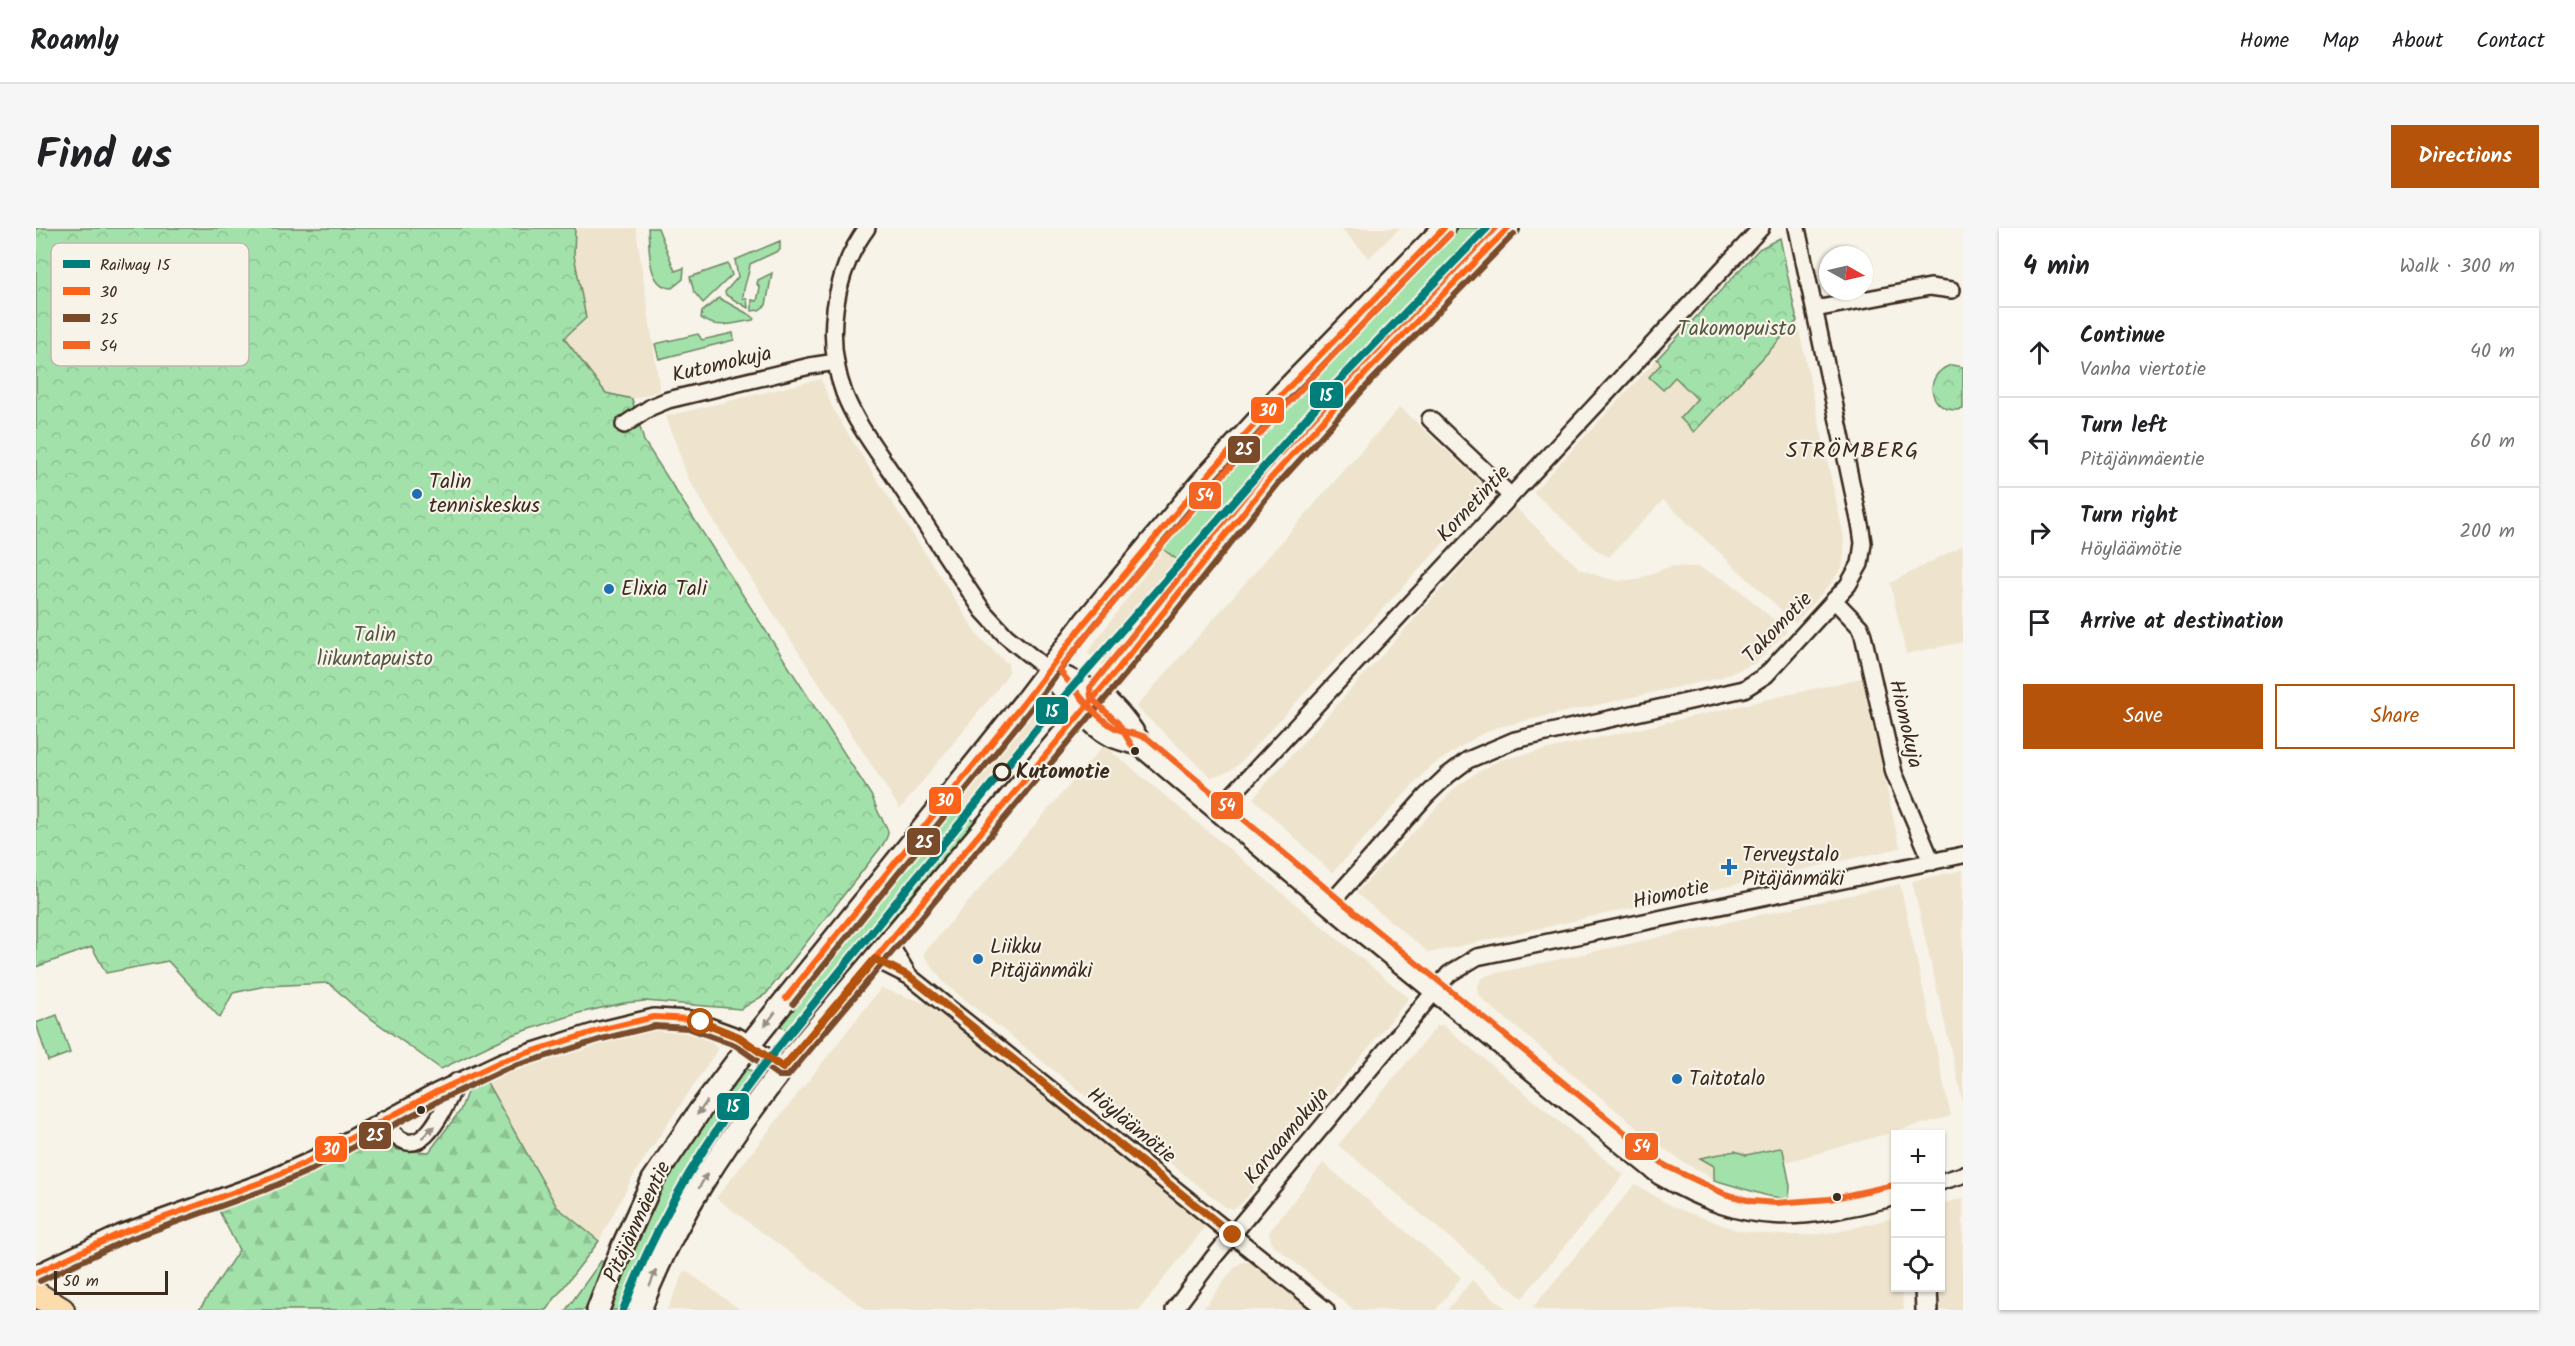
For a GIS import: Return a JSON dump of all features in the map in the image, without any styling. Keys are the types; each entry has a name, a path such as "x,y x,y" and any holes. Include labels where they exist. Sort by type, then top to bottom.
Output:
{"main road":[{"name":"Pitäjänmäentie","path":"598,1310 631,1226 653,1180 701,1108 750,1044 1048,670 1200,484 1284,392 1444,228"},
{"name":"Pitäjänmäentie","path":"640,1310 667,1246 706,1174 783,1068 1098,693 1271,478 1365,374 1508,228"},
{"path":"1048,670 1098,693 1125,717 1141,745 1435,991 1661,1174 1701,1195 1750,1209 1800,1214 1839,1208 1891,1195"},
{"path":"1048,670 1082,712 1111,735 1141,745"},
{"path":"36,1294 62,1310"}],"street":[{"path":"867,228 848,260 839,288 834,326 836,362 843,391 855,414 983,611 1006,636 1048,670"},
{"name":"Kornetintie","path":"1218,809 1761,228"},
{"name":"Takomotie","path":"1330,904 1425,796 1468,760 1515,741 1744,689 1766,675 1856,573 1863,543 1797,228"},
{"path":"1815,309 1930,287 1953,290"},
{"name":"Kutomokuja","path":"624,425 668,399 836,362"},
{"path":"1430,419 1511,496"},
{"name":"Hiomokuja","path":"1834,600 1860,627 1863,634 1893,773 1932,862"},
{"name":"Hiomotie","path":"1435,991 1449,974 1477,957 1963,855"},
{"name":"Höyläämötie","path":"889,943 909,976"},
{"name":"Höyläämötie","path":"875,959 909,976 1326,1310"},
{"name":"Karvaamokuja","path":"1174,1310 1233,1235 1435,991"},
{"path":"36,1273 121,1233 307,1162 457,1081 538,1048 654,1017 679,1017 725,1030 750,1044 783,1068"},
{"path":"384,1119 393,1134 403,1142 413,1142 425,1137 446,1106 457,1081"},
{"path":"1945,1181 1963,1175"}],"shaded area":[{"path":"514,228 636,228 660,391 632,399 606,393 541,309"},
{"path":"1341,228 1400,228 1369,258"},
{"path":"1797,321 1844,537 1844,553 1842,568 1795,623 1663,500 1609,557 1595,549 1533,492 1657,359 1712,413"},
{"path":"821,379 834,411 980,638 1008,664 1009,668 1008,674 998,688 900,809 710,515 688,478 666,416"},
{"path":"1400,407 1491,492 1237,766 1228,772 1211,777 1136,707"},
{"path":"1515,507 1580,569 1619,581 1637,579 1671,566 1698,567 1730,582 1787,631 1756,663 1719,678 1495,728 1476,737 1429,768 1332,873 1253,798"},
{"path":"1963,545 1963,642 1906,654 1890,583"},
{"path":"1163,549 1187,567 1105,667 1087,653"},
{"path":"1862,678 1900,848 1429,953 1356,893 1454,789 1476,773 1500,760"},
{"path":"1036,708 1050,720 970,818 955,806"},
{"path":"1104,745 1409,998 1241,1204 1233,1209 1225,1207 944,983 923,954"},
{"path":"1963,870 1963,1103 1912,881"},
{"path":"1900,884 1951,1116 1901,1130 1891,1130 1891,1133 1718,1181 1683,1162 1657,1144 1483,1000 1477,987 1481,979 1488,975"},
{"path":"881,988 928,1004 1206,1226 1139,1310 867,1310 716,1198"},
{"path":"658,1025 677,1026 694,1032 710,1041 718,1049 635,1173 599,1241 557,1207 485,1079 538,1057 576,1045"},
{"path":"1438,1025 1443,1025 1624,1175 1522,1298 1338,1145"},
{"path":"1323,1163 1461,1277 1436,1310 1354,1310 1272,1244 1269,1232"},
{"path":"1635,1184 1673,1207 1740,1231 1809,1235 1842,1231 1891,1218 1891,1292 1902,1292 1904,1310 1537,1310 1533,1307"},
{"path":"1963,1198 1963,1310 1938,1310 1936,1292 1945,1292 1945,1203"},
{"path":"1242,1262 1250,1262 1256,1266 1312,1310 1202,1310 1235,1267"},
{"path":"685,1270 741,1310 667,1310"},
{"path":"1472,1280 1508,1310 1447,1310"}],"green space":[{"name":"Talin liikuntapuisto","path":"36,228 575,228 574,255 586,318 564,338 606,393 632,399 644,441 871,795 887,829 887,838 882,846 766,994 741,1009 645,1001 624,1003 579,1013 509,1036 441,1069 355,1007 329,983 265,986 233,993 220,1018 168,961 106,973 92,947 36,967"},
{"path":"648,228 658,228 675,271 684,268 683,279 672,288 664,286 654,274 651,265"},
{"path":"1455,228 1497,228 1187,567 1163,549 1214,483 1343,341"},
{"name":"Takomopuisto","path":"1780,238 1797,321 1694,432 1680,418 1697,399 1675,377 1663,390 1649,377 1661,364 1657,359 1759,249"},
{"path":"780,241 780,250 750,264 743,298 747,299 748,308 726,295 725,292 738,277 735,260"},
{"path":"728,264 732,275 703,303 694,292 690,277"},
{"path":"772,273 766,305 759,310 752,311 752,300 757,301 760,288 757,284 758,280"},
{"path":"719,298 750,315 754,318 753,320 720,325 701,318 702,312"},
{"path":"733,333 734,340 659,359 655,344 698,334 702,340"},
{"path":"1951,365 1963,367 1963,409 1952,410 1943,407 1933,394 1932,386 1935,378 1941,370"},
{"path":"953,804 978,824 798,1040 776,1022"},
{"path":"57,1015 70,1053 48,1061 36,1023"},
{"path":"742,1068 765,1074 635,1310 605,1310 666,1175"},
{"path":"485,1079 557,1207 599,1241 546,1310 199,1310 239,1250 218,1209 291,1179 375,1136 398,1150 429,1152 460,1111 469,1087"},
{"path":"1780,1148 1783,1150 1790,1186 1789,1199 1768,1196 1714,1180 1714,1166 1700,1158 1735,1151 1746,1155"},
{"path":"601,1261 605,1263 588,1310 566,1310"}],"rail line":[{"name":"15","path":"623,1310 650,1246 682,1186 718,1127 759,1071 1043,721 1336,384 1487,228"}],"transit line":[{"name":"30","path":"786,998 1023,704 1085,622 1200,484 1284,392 1444,228"},
{"name":"54","path":"1135,751 1118,723 1091,698 1090,688 1264,472 1359,368 1495,228"},
{"name":"30","path":"36,1273 121,1233 262,1182 307,1162 436,1092 502,1061 600,1030 654,1017 690,1019 739,1037 783,1068 1118,669 1271,478 1365,374 1508,228"},
{"name":"25","path":"793,1004 1030,710 1092,628 1207,490 1291,398 1450,234"},
{"name":"54","path":"1450,234 1248,446 1152,556 1059,670 1085,702 1107,723 1115,728 1147,738 1366,922 1666,1166 1725,1194 1751,1201 1776,1203 1830,1199 1891,1186"},
{"name":"25","path":"40,1281 124,1241 265,1190 311,1170 440,1100 505,1069 602,1039 655,1026 688,1028 735,1045 779,1076 788,1076 1125,675 1278,484 1372,380 1514,234"}],"place":[{"name":"Talin tenniskeskus","path":"417,494"},
{"name":"Elixia Tali","path":"609,589"},
{"name":"Kutomotie","path":"1002,772"},
{"name":"Terveystalo Pitäjänmäki","path":"1729,867"},
{"name":"Liikku Pitäjänmäki","path":"978,959"},
{"name":"Taitotalo","path":"1677,1079"}],"district":[{"name":"STRÖMBERG","path":"1853,451"}],"route":[{"path":"701,1022 739,1037 783,1068 875,959 909,976 1233,1235"}]}
